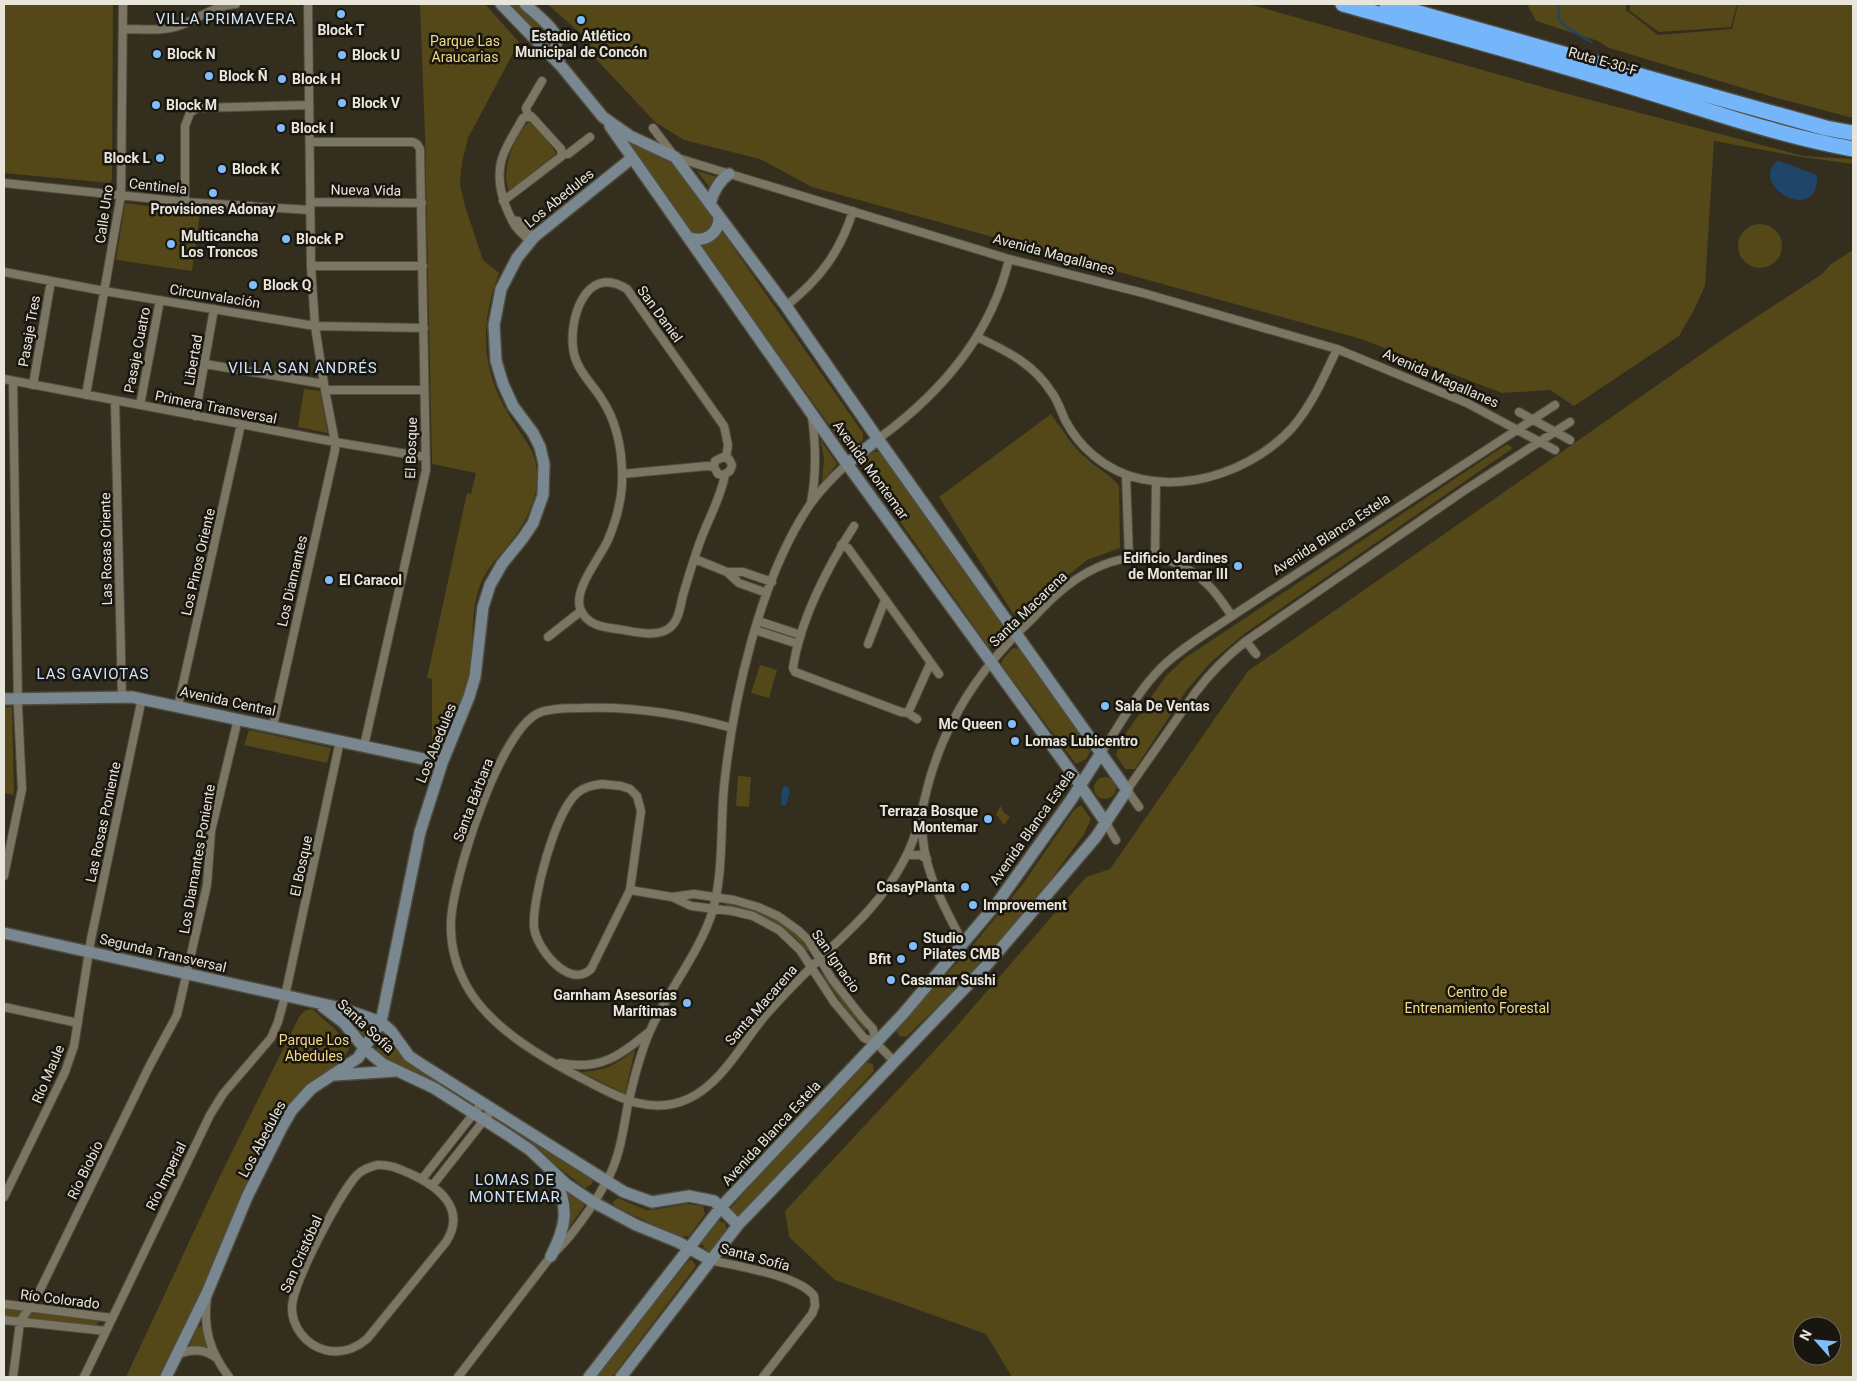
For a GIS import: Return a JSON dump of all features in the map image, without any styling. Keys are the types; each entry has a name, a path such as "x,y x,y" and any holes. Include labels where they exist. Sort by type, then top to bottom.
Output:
{"highway":[{"name":"Ruta E-30-F","path":"1343,4 1607,79 1763,128 1820,143 1853,149"},
{"name":"Ruta E-30-F","path":"1388,4 1826,128 1853,133"}],"main road":[{"name":"Avenida Magallanes","path":"501,4 562,67 603,117 630,136 675,157"},
{"name":"Avenida Magallanes","path":"525,4 556,35 554,52 562,67"},
{"path":"529,32 539,36 543,35 548,26"},
{"name":"Avenida Montemar","path":"603,117 847,464 1106,823"},
{"name":"Avenida Montemar","path":"675,157 786,306 1127,790"},
{"name":"Los Abedules","path":"166,1377 207,1293 247,1197 292,1110 311,1089 358,1058 381,1022 420,832 442,763 469,697 474,677 480,618 486,596 502,564 533,523 543,495 545,475 542,454 536,440 514,406 503,384 496,361 493,337 495,312 501,289 511,268 532,239 632,158"},
{"path":"710,204 716,189 724,177 729,174"},
{"path":"688,237 701,240 710,236 718,228 719,217"},
{"path":"847,464 878,438"},
{"name":"Avenida Central","path":"4,700 122,696 142,698 442,763"},
{"name":"Avenida Blanca Estela","path":"589,1377 721,1208 904,1014 963,943 1008,888 1101,753"},
{"path":"621,1377 738,1225 985,967 1106,823 1127,790"},
{"name":"Segunda Transversal","path":"4,933 315,1003"},
{"name":"Santa Sofía","path":"315,1003 341,1008 381,1022 391,1031 409,1056 624,1192 652,1202 689,1196 714,1201 738,1225"},
{"name":"Santa Sofía","path":"315,1003 334,1014 344,1023 365,1049 382,1064 434,1088 485,1120 530,1150 566,1184 593,1202 636,1225 678,1242 710,1260"},
{"path":"333,1074 398,1071"},
{"path":"551,1171 559,1186 565,1213 563,1232 551,1256"}],"street":[{"name":"Calle Uno","path":"86,395 121,195 123,4"},
{"path":"123,28 172,28 221,6 236,4"},
{"name":"Los Diamantes","path":"273,726 335,450 315,326 311,266 308,4"},
{"path":"528,116 526,108 542,81"},
{"path":"185,202 185,126 186,119 194,109 205,107 309,105"},
{"path":"503,201 560,158 562,154 561,149 534,118 528,116 523,118 504,152 500,185 503,201 512,220 518,221 532,239"},
{"path":"654,128 675,157"},
{"path":"562,154 568,154 590,137"},
{"name":"El Bosque","path":"310,142 413,142 420,149 426,470 364,746"},
{"name":"Avenida Magallanes","path":"675,157 1009,259 1143,293 1337,349 1467,403 1555,450"},
{"name":"Centinela","path":"4,183 185,202 310,206"},
{"name":"Nueva Vida","path":"310,206 422,203"},
{"path":"786,306 816,280 829,263 837,251 853,211"},
{"path":"878,438 909,415 953,371 987,321 1009,259"},
{"path":"311,266 423,266"},
{"name":"Circunvalación","path":"4,272 104,291 315,326 424,328"},
{"name":"Pasaje Tres","path":"33,385 50,281"},
{"name":"San Daniel","path":"605,283 616,284 627,289 710,406 726,432 728,445 726,458 732,468 726,474 723,489 703,534 677,619 672,626 664,631 643,633 597,626 588,620 581,611 579,603 580,593 612,528 620,501 622,474 620,448 613,422 608,409 577,365 572,338 576,312 583,297 594,286 605,283"},
{"name":"Pasaje Cuatro","path":"140,406 160,300"},
{"name":"Libertad","path":"195,416 214,309"},
{"path":"977,337 1015,356 1032,368 1052,392 1068,424 1084,446 1099,460 1126,476 1156,481 1182,481 1221,473 1246,463 1270,448 1291,429 1308,407 1322,383 1337,349"},
{"path":"205,364 324,387 424,390"},
{"name":"Primera Transversal","path":"4,379 140,406 425,457"},
{"path":"4,876 22,789 13,381"},
{"name":"Las Rosas Oriente","path":"116,401 122,696"},
{"name":"Avenida Blanca Estela","path":"1101,753 1144,689 1161,668 1232,616 1555,405"},
{"path":"1519,412 1570,440"},
{"path":"810,505 815,484 817,460 812,414"},
{"path":"1127,790 1205,678 1246,641 1465,490 1570,422"},
{"name":"Los Pinos Oriente","path":"178,706 241,424"},
{"path":"714,467 717,459 726,458"},
{"path":"458,1377 551,1256 570,1236 607,1182 621,1146 638,1064 651,1029 693,953 713,909 718,889 728,749 746,663 758,621 785,550 810,505 834,476 847,464"},
{"path":"622,474 699,466 714,467"},
{"path":"714,467 718,474 726,474"},
{"path":"1126,476 1129,557"},
{"path":"1155,558 1156,481"},
{"path":"854,526 841,545 824,577 801,635 793,666 795,672 901,712 908,712 917,719"},
{"path":"841,545 848,548 939,674"},
{"name":"Santa Macarena","path":"629,1101 649,1106 667,1105 684,1100 700,1092 714,1080 772,1007 873,907 892,881 907,855 922,816 931,776 945,738 964,702 991,663 1017,633 1069,584 1104,565 1129,557 1155,558 1174,563 1200,578 1215,592 1232,616"},
{"path":"695,559 727,572 739,582 768,593"},
{"path":"727,572 743,572 772,582"},
{"path":"868,644 885,600"},
{"path":"548,637 581,611"},
{"path":"758,621 801,635"},
{"path":"755,630 798,644"},
{"path":"1246,641 1256,654"},
{"path":"908,712 930,664"},
{"name":"Las Rosas Poniente","path":"89,952 142,698"},
{"name":"Santa Bárbara","path":"629,1101 552,1062 519,1039 483,1009 462,978 452,944 453,908 463,864 485,798 515,734 524,723 541,712 579,708 643,710 732,728"},
{"name":"Los Diamantes Poniente","path":"187,974 207,885 211,831 238,719"},
{"name":"El Bosque","path":"285,996 340,741"},
{"path":"602,784 625,787 634,792 640,801 640,826 630,890 588,972 580,975 567,973 545,952 538,940 534,927 539,886 545,859 560,822 573,798 589,786 602,784"},
{"name":"Avenida Montemar","path":"1127,790 1139,807"},
{"name":"Santa Macarena","path":"922,816 922,838 939,897 963,943"},
{"name":"Avenida Montemar","path":"1106,823 1116,840"},
{"path":"907,855 920,855 927,859"},
{"name":"San Ignacio","path":"630,890 672,896 694,894 749,904 778,916 808,940 849,1002 873,1029 876,1042"},
{"name":"San Ignacio","path":"672,896 691,906 742,913 771,925 794,942 834,1002 851,1023 864,1038 876,1042 894,1061"},
{"name":"Río Maule","path":"4,1197 64,1072 74,1046 89,952"},
{"name":"Río Biobío","path":"13,1377 20,1322 38,1294 150,1065 177,1015 187,974"},
{"name":"Río Imperial","path":"84,1377 210,1115 223,1094 271,1038 278,1022 285,996"},
{"path":"4,1007 78,1023"},
{"name":"Santa Bárbara","path":"552,1062 577,1066 609,1061 632,1046 651,1029"},
{"path":"422,1179 482,1103"},
{"path":"432,1186 492,1110"},
{"name":"San Cristóbal","path":"384,1164 396,1167 422,1179 447,1199 452,1211 453,1224 446,1242 362,1344 348,1350 334,1352 320,1349 308,1342 295,1324 292,1310 294,1296 321,1235 356,1176 365,1169 384,1164"},
{"name":"Santa Sofía","path":"710,1260 766,1272 789,1280 812,1293 816,1299 814,1309 763,1377"},
{"path":"207,1293 206,1328 210,1346 229,1377"},
{"name":"Río Colorado","path":"4,1304 112,1318"},
{"name":"Río Colorado","path":"4,1320 106,1331"},
{"path":"177,1356 186,1351 194,1350 202,1351 215,1357"}],"green space":[{"path":"4,4 113,4 112,180 110,183 4,173"},
{"name":"Parque Las Araucarias","path":"420,4 485,4 519,42 468,138 462,162 460,185 483,260 499,273 488,312 486,330 489,366 502,402 535,458 537,474 535,495 528,514 512,541 495,560 481,583 475,603 471,664 467,687 442,750 432,754 432,679 427,678 467,493 471,494 476,473 432,464 425,136"},
{"path":"507,4 520,4 542,26 539,30 533,31"},
{"path":"547,4 1249,4 1564,93 1804,156 1853,159 1853,164 1802,157 1714,141 1705,286 1695,308 1679,336 1574,406 1550,390 1502,393 1361,339 812,187 760,159 684,140 655,122 583,45 585,37"},
{"path":"1527,4 1626,4 1626,10 1658,35 1732,29 1738,4 1853,4 1853,118 1773,97 1609,48 1598,41 1536,21"},
{"path":"1630,4 1737,4 1731,27 1659,32 1630,11"},
{"path":"529,122 532,123 556,154 509,191 506,174 507,164 518,135"},
{"path":"628,143 671,160 714,220 713,226 707,233 693,234"},
{"path":"697,171 717,177 710,188"},
{"path":"125,203 200,213 192,271 116,260"},
{"path":"1760,224 1772,228 1778,234 1782,246 1778,258 1772,264 1760,268 1748,264 1742,258 1738,246 1742,234 1748,228"},
{"path":"721,230 863,433 863,440 852,449 845,447 699,244 713,241"},
{"name":"Centro de Entrenamiento Forestal","path":"1853,250 1853,1377 1012,1377 986,1334 835,1280 789,1237 785,1211 949,1035 1086,877 1110,869 1248,671 1726,337 1822,274 1831,264"},
{"path":"304,389 320,391 328,433 298,427"},
{"path":"1051,414 1081,453 1119,486 1120,548 1087,560 1041,597 1026,613 1014,615 939,497"},
{"path":"820,439 837,464 822,483 824,458"},
{"path":"1507,444 1513,448 1244,634 1210,663 1186,691 1135,769 1125,769 1116,755 1119,743 1166,676 1185,658"},
{"path":"880,451 1007,631 1006,637 995,647 988,646 860,465 861,461 873,452"},
{"path":"1013,648 1019,649 1083,738 1090,752 1086,759 1076,764 1001,664"},
{"path":"760,665 777,670 769,698 751,693"},
{"path":"4,707 12,707 14,795 4,793"},
{"path":"249,730 331,748 327,763 244,745"},
{"path":"738,776 751,777 749,807 736,806"},
{"path":"1105,777 1113,780 1116,788 1113,796 1105,799 1097,796 1094,788 1097,780"},
{"path":"1081,805 1091,819 1084,834 1043,890 961,984 906,1037 899,1036 896,1029 973,945 1022,885 1074,810"},
{"path":"1001,806 1003,812 1010,817 1004,825 996,814"},
{"path":"725,905 751,909 773,917 801,938 809,950 807,951 799,941 781,926 749,912 726,907"},
{"path":"824,973 836,991 868,1028 865,1030 846,1009 822,975"},
{"name":"Parque Los Abedules","path":"312,1009 335,1029 349,1048 344,1059 278,1125 259,1158 203,1290 161,1377 126,1377 218,1180 299,1017 304,1011"},
{"path":"342,1012 355,1017 368,1026 369,1033 362,1038"},
{"path":"389,1038 416,1066 470,1101 468,1105 418,1080 392,1064 377,1049 382,1040"},
{"path":"635,1050 625,1094 581,1072 610,1066"},
{"path":"865,1062 873,1064 874,1071 738,1217 729,1210 777,1155"},
{"path":"498,1119 593,1178 592,1184 585,1188 534,1145 498,1123"},
{"path":"562,1187 585,1205 565,1233"},
{"path":"618,1198 646,1210 687,1204 703,1206 705,1214 689,1236 680,1237 614,1206 613,1202"},
{"path":"719,1221 725,1223 727,1231 709,1253 701,1243"},
{"path":"689,1260 692,1260 696,1266 612,1377 596,1377"},
{"path":"4,1308 99,1320 96,1327 4,1316"},
{"path":"203,1326 207,1349 191,1348 190,1345 197,1327"}],"water":[{"path":"1777,161 1817,175 1815,190 1808,198 1798,200 1787,197 1778,190 1771,181 1771,171"},
{"path":"784,786 788,787 790,792 784,806 781,804"}],"waterway":[{"path":"1558,4 1559,19 1566,27 1591,42"}],"place":[{"name":"Block T","path":"341,14"},
{"name":"Estadio Atlético Municipal de Concón","path":"581,20"},
{"name":"Block N","path":"157,54"},
{"name":"Block U","path":"342,55"},
{"name":"Block Ñ","path":"209,76"},
{"name":"Block H","path":"282,79"},
{"name":"Block V","path":"342,103"},
{"name":"Block M","path":"156,105"},
{"name":"Block I","path":"281,128"},
{"name":"Block L","path":"160,158"},
{"name":"Block K","path":"222,169"},
{"name":"Provisiones Adonay","path":"213,193"},
{"name":"Block P","path":"286,239"},
{"name":"Multicancha Los Troncos","path":"171,244"},
{"name":"Block Q","path":"253,285"},
{"name":"Edificio Jardines de Montemar III","path":"1238,566"},
{"name":"El Caracol","path":"329,580"},
{"name":"Sala De Ventas","path":"1105,706"},
{"name":"Mc Queen","path":"1012,724"},
{"name":"Lomas Lubicentro","path":"1015,741"},
{"name":"Terraza Bosque Montemar","path":"988,819"},
{"name":"CasayPlanta","path":"965,887"},
{"name":"Improvement","path":"973,905"},
{"name":"Studio Pilates CMB","path":"913,946"},
{"name":"Bfit","path":"901,959"},
{"name":"Casamar Sushi","path":"891,980"},
{"name":"Garnham Asesorías Marítimas","path":"687,1003"}],"district":[{"name":"VILLA PRIMAVERA","path":"226,19"},
{"name":"VILLA SAN ANDRÉS","path":"303,368"},
{"name":"LAS GAVIOTAS","path":"93,674"},
{"name":"LOMAS DE MONTEMAR","path":"515,1188"}]}
